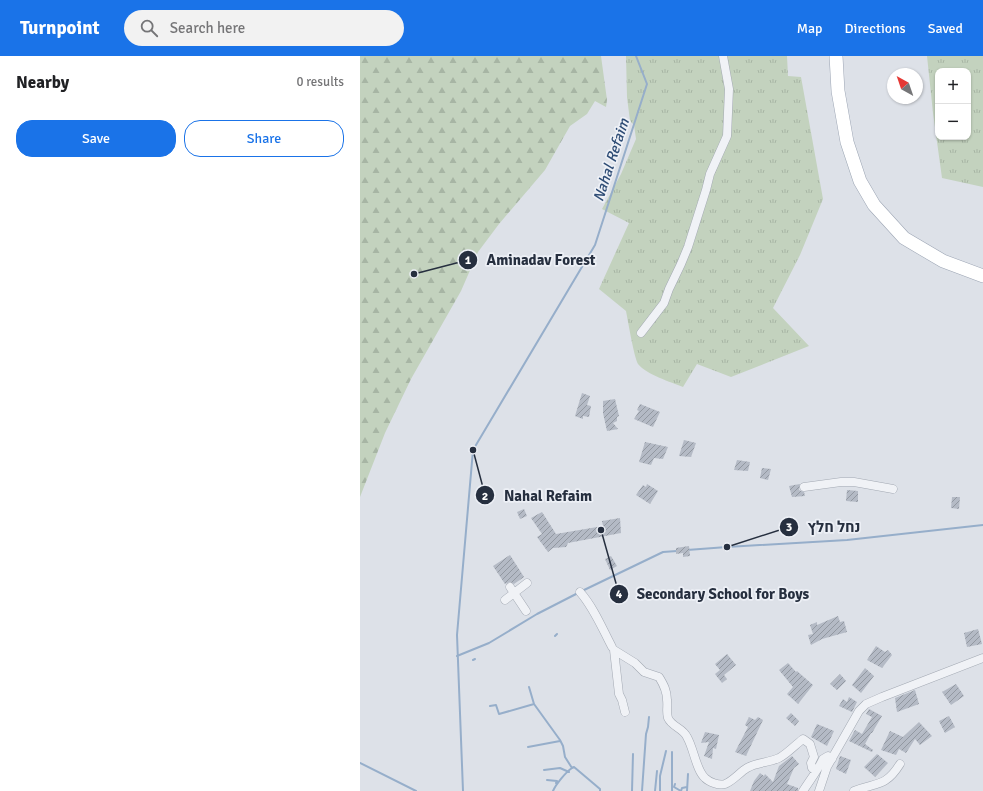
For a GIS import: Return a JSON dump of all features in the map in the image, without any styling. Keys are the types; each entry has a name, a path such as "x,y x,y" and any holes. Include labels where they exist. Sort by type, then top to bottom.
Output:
{"main road":[{"path":"836,56 838,91 847,142 860,181 874,205 904,238 943,261 983,276"}],"street":[{"path":"641,333 664,303 688,247 710,174 727,136 729,89 724,56"},
{"path":"804,487 841,482 854,482 893,489"},
{"path":"505,600 512,590 527,583"},
{"path":"512,590 526,611"},
{"path":"580,592 587,600 598,618 612,648"},
{"path":"625,712 619,694 614,650 635,663 644,672 660,677 666,689 668,701 666,711 669,720 673,725 685,732 692,746 700,772 706,779 716,784 724,784 747,768 759,763 769,762 780,757 803,739 810,744 814,757 811,763 812,768 816,771"},
{"path":"819,791 827,767 866,704 983,658"},
{"path":"860,701 860,712"},
{"path":"803,791 819,768 823,758 828,756 832,759"},
{"path":"854,791 863,787 882,783 900,764"}],"green space":[{"path":"360,56 601,56 607,100 606,107 595,101 587,114 570,126 545,170 499,224 478,252 461,291 411,379 385,433 360,497"},
{"path":"626,56 787,56 788,76 801,77 823,199 800,255 773,308 809,346 731,377 697,364 683,387 647,372 638,364 626,311 599,289 629,223 602,209 621,174 636,139 634,125 630,121 627,97"},
{"path":"927,56 983,56 983,187 942,178 937,140 971,140 971,68 935,68 935,127"}],"building":[{"path":"582,393 590,396 587,405 591,406 589,417 583,416 583,419 575,416"},
{"path":"615,399 619,416 617,417 617,421 613,423 618,429 607,431 603,413 603,401"},
{"path":"640,404 660,412 653,427 634,419 639,411 637,410"},
{"path":"684,440 696,443 691,457 679,456"},
{"path":"645,442 668,447 663,459 654,458 651,465 639,462"},
{"path":"737,460 750,462 748,471 734,470"},
{"path":"762,468 771,469 768,480 760,478"},
{"path":"647,484 658,491 650,504 636,495 643,485 646,487"},
{"path":"800,484 799,490 804,492 805,496 792,497 789,486"},
{"path":"847,490 858,491 858,502 846,501"},
{"path":"952,497 960,497 959,509 951,508"},
{"path":"524,509 527,516 520,519 517,512"},
{"path":"542,512 556,534 603,526 602,521 620,518 621,533 568,543 566,547 553,548 548,552 537,537 542,534 531,518"},
{"path":"689,546 690,556 683,557 683,553 676,554 676,548"},
{"path":"510,555 524,577 514,584 510,582 505,584 493,566"},
{"path":"611,556 617,566 610,570 605,559"},
{"path":"838,616 840,622 844,621 847,632 822,639 811,645 808,635 813,634 810,625 817,622 817,625"},
{"path":"978,629 982,644 967,647 964,633"},
{"path":"876,646 885,652 888,650 892,655 882,668 867,660"},
{"path":"727,654 736,665 724,675 727,679 722,683 715,674 720,670 715,664"},
{"path":"788,663 796,672 797,671 813,685 798,704 787,694 793,687 779,670"},
{"path":"865,668 874,676 861,693 852,685"},
{"path":"840,674 846,681 837,690 830,684"},
{"path":"956,684 964,696 951,705 942,692"},
{"path":"915,690 919,704 897,712 895,698"},
{"path":"849,697 857,702 852,712 839,706 843,699 847,702"},
{"path":"869,709 882,716 865,744 873,750 872,752 849,741 855,730 862,734 872,717 866,714"},
{"path":"791,713 799,721 795,726 786,718"},
{"path":"949,716 955,727 945,733 939,721"},
{"path":"749,717 755,720 758,717 763,720 746,756 735,752 748,727 745,725"},
{"path":"919,722 932,736 920,745 915,739 906,753 899,749 896,755 881,750 890,731 903,737"},
{"path":"817,724 834,731 827,746 811,737"},
{"path":"705,732 719,735 716,749 713,748 712,759 704,756 709,742 701,743"},
{"path":"877,754 888,763 875,777 864,767"},
{"path":"792,756 799,764 794,768 787,784 798,788 798,791 750,791 754,781 760,773 764,776 765,774 773,782 779,766"},
{"path":"840,756 851,760 846,774 836,769"}],"waterway":[{"name":"Nahal Refaim","path":"463,791 457,635 473,450 595,245 647,84 636,56"},
{"path":"687,550 847,540 983,525"},
{"path":"582,591 663,552 677,551"},
{"path":"457,656 489,643 537,614 578,593"},
{"path":"529,687 534,704 560,740 565,757 572,768 574,767 600,789 600,791"},
{"path":"490,706 496,705 499,714 534,704"},
{"path":"642,791 646,734 649,717"},
{"path":"528,747 560,741"},
{"path":"660,791 660,776 666,751"},
{"path":"672,752 672,791"},
{"path":"632,791 633,754"},
{"name":"Nahal Refaim","path":"360,763 416,791"},
{"path":"544,770 560,768 569,772"},
{"path":"553,791 561,778 572,768"},
{"path":"655,791 657,771"},
{"path":"687,791 688,774"},
{"path":"547,780 557,781 556,783"},
{"path":"675,784 674,787 681,791 682,788 687,787"}],"place":[{"name":"Aminadav Forest","path":"414,274"},
{"name":"Nahal Refaim","path":"473,450"},
{"name":"Secondary School for Boys","path":"601,530"},
{"name":"נחל חלץ","path":"727,547"}]}
